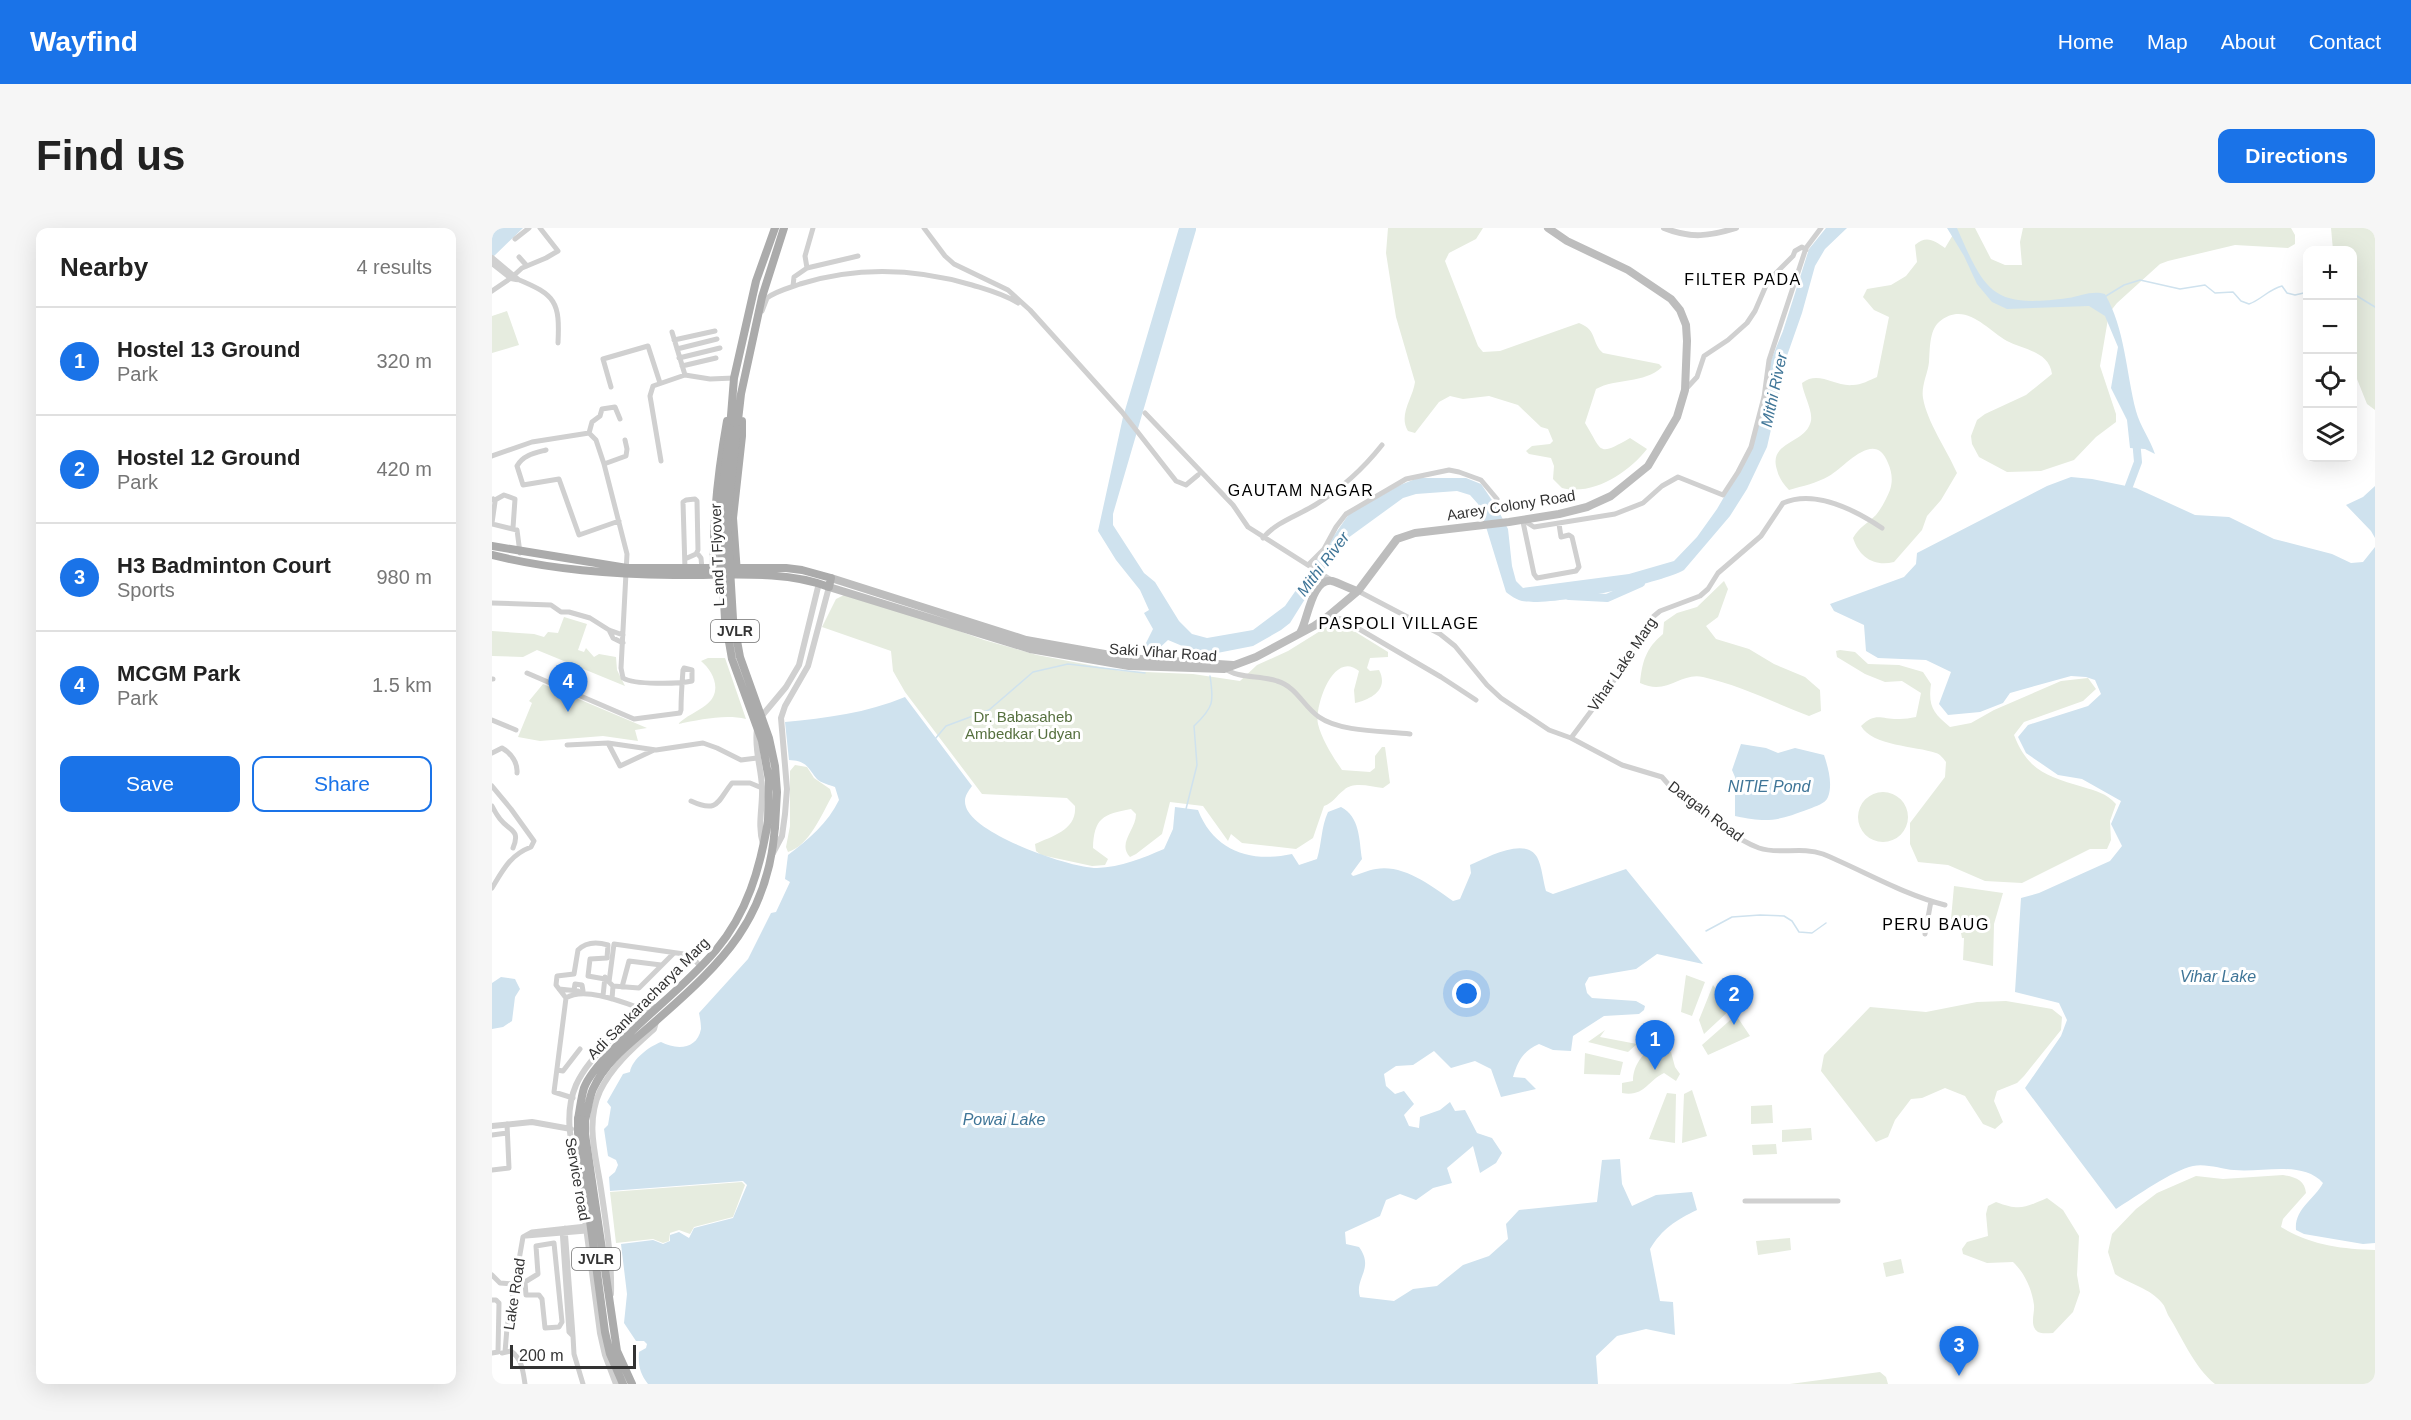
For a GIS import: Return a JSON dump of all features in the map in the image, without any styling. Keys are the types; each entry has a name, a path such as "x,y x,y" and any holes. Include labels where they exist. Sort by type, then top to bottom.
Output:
{"main road":[{"name":"JVLR","path":"741,394 762,297 761,283 775,228"},
{"name":"JVLR","path":"732,409 734,378 751,301 784,228"},
{"name":"Aarey Colony Road","path":"1234,665 1248,661 1299,635 1327,617 1358,591 1398,539 1415,533 1509,522 1587,507 1611,496 1648,466 1677,417 1685,390 1686,325 1680,310 1671,298 1567,242 1548,228"},
{"name":"L and T Flyover","path":"733,429 741,394"},
{"path":"737,572 733,530 742,436 741,394"},
{"name":"L and T Flyover","path":"732,409 733,429 727,519 733,619 740,657 769,738 775,766 777,792 772,824 772,854"},
{"path":"714,573 713,530 716,480 727,420 732,409"},
{"path":"713,530 733,530"},
{"path":"492,546 627,572 685,564 714,573"},
{"path":"492,555 574,571 714,573 786,568 820,579 831,578 829,587 820,579"},
{"name":"Saki Vihar Road","path":"831,578 1026,640 1114,660"},
{"path":"1299,635 1305,626 1311,597 1322,584 1330,579 1358,591"},
{"name":"Saki Vihar Road","path":"829,587 1030,649 1148,663 1223,667 1234,665"},
{"path":"875,602 878,593"},
{"name":"L and T Flyover","path":"764,847 772,824"},
{"name":"Adi Sankaracharya Marg","path":"623,1384 610,1354 596,1281 581,1131 584,1087 599,1064 716,950 743,910 757,875 764,847"},
{"name":"Adi Sankaracharya Marg","path":"582,1120 604,1069 628,1043 656,1021 717,965 733,946 758,903 772,854"},
{"name":"Adi Sankaracharya Marg","path":"581,1131 617,1351 632,1384"}],"street":[{"path":"515,239 529,228"},
{"path":"492,291 527,266 558,251 540,228"},
{"path":"807,268 805,256 813,228"},
{"path":"924,228 954,264 1008,290 1030,310 1122,412 1176,481 1186,485 1198,475"},
{"path":"1664,228 1678,234 1704,237 1736,228"},
{"path":"1522,520 1534,527 1615,514 1633,509 1662,486 1678,477 1724,495 1751,447 1764,397 1769,360 1806,250 1821,228"},
{"path":"1685,390 1697,377 1704,356 1728,340 1747,323 1768,281 1793,256 1795,250 1802,247 1806,250"},
{"path":"792,286 794,277 807,268 858,256"},
{"path":"519,257 527,266"},
{"path":"492,258 504,270"},
{"path":"492,263 542,291 557,307 558,343"},
{"path":"757,318 767,298 792,286 850,272 879,270 927,274 1004,294 1030,310"},
{"path":"674,340 715,331"},
{"path":"672,332 685,375"},
{"path":"677,349 717,339"},
{"path":"611,387 603,360 648,346 660,383"},
{"path":"680,358 720,348"},
{"path":"682,366 716,358"},
{"path":"661,461 650,389 660,383 685,375 710,379 734,378"},
{"path":"589,433 592,422 600,416 602,409 615,407 620,419"},
{"path":"1145,413 1233,505 1248,527 1330,579"},
{"path":"492,456 532,442 589,433"},
{"path":"527,673 636,719 680,713 679,682 632,682 622,678 627,554 604,464 596,440 589,433"},
{"path":"604,464 626,456 625,440"},
{"path":"1263,538 1274,526 1298,515 1341,488 1382,445"},
{"path":"546,450 525,456 519,461 517,466 523,485 559,480 579,535 619,521"},
{"path":"1310,565 1324,549 1340,520 1346,514 1406,479 1449,470 1460,472 1481,480 1497,499"},
{"path":"513,528 514,499 504,495 493,500 492,523 513,528 519,532 521,562"},
{"name":"Vihar Lake Marg","path":"1571,738 1624,667 1648,621 1660,611 1705,592 1718,573 1761,536 1782,503 1803,497 1826,501 1867,518 1882,528"},
{"path":"685,564 683,502 695,499 697,501 697,553 701,558 702,569"},
{"path":"1522,520 1534,574 1537,578 1576,571 1580,567 1572,537 1569,535 1561,537 1559,524"},
{"path":"685,564 697,553"},
{"path":"764,847 759,832 762,788 756,732 759,720 786,687 800,665 820,579"},
{"path":"772,854 782,836 787,789 781,718 789,696 808,666 829,587"},
{"path":"1358,591 1440,634 1455,645 1487,685 1501,698 1549,730 1571,738"},
{"path":"492,603 551,605 561,612 590,618 609,630 623,635"},
{"path":"1327,617 1342,619 1476,700"},
{"path":"609,630 613,638 622,643"},
{"path":"1223,667 1235,674 1276,681 1293,688 1317,716 1341,726 1410,734"},
{"path":"492,720 516,730"},
{"name":"Dargah Road","path":"1571,738 1622,765 1662,777 1669,785 1736,836 1759,848 1803,849 1820,853 1915,896 1946,905"},
{"path":"608,743 620,766 656,750 703,743 741,760 757,758"},
{"path":"567,745 608,743 656,750"},
{"path":"492,753 502,748 507,751 517,766 517,773"},
{"path":"691,801 702,806 716,803 725,796 732,783 750,783 762,788"},
{"path":"492,786 534,841 531,847 515,851"},
{"path":"492,806 500,819 514,831 516,841 515,851 492,888"},
{"path":"1925,934 1930,901"},
{"path":"573,1098 554,1092 566,998 556,985 557,976 574,974 578,950 585,945 595,943 608,945 607,958 590,959 588,976 605,979"},
{"path":"674,953 639,988 613,986 609,982 614,944 674,953 692,957 700,966"},
{"path":"622,987 629,961 661,965"},
{"path":"604,995 607,967"},
{"path":"612,999 613,986"},
{"path":"559,989 604,995 645,1010"},
{"path":"566,998 574,994 604,995"},
{"name":"Service road","path":"616,1384 605,1355 600,1333 596,1281 586,1228 581,1131 573,1098 576,1086 592,1060 619,1032 645,1010 656,1008"},
{"path":"492,1126 532,1122 581,1131 611,1072 654,1029 656,1021"},
{"path":"557,1070 563,1071 580,1049"},
{"path":"492,1170 509,1168 507,1124"},
{"path":"492,1135 507,1133"},
{"path":"1745,1201 1838,1201"},
{"name":"Lake Road","path":"506,1352 507,1328 524,1236 532,1232 586,1228"},
{"path":"564,1231 574,1354 583,1384"},
{"path":"513,1296 539,1295 542,1299 545,1328 559,1327 562,1322 554,1243 536,1246 538,1274 526,1280 526,1295"},
{"path":"567,1273 569,1332 573,1336"},
{"path":"492,1275 500,1283 515,1284"},
{"path":"558,1284 566,1284"},
{"path":"492,1300 499,1303 498,1352 492,1354"},
{"path":"499,1328 507,1328"},
{"path":"492,1354 511,1351 518,1356 525,1384"}],"green space":[{"path":"1388,228 1483,228 1476,239 1449,253 1445,261 1478,346 1483,352 1500,351 1579,323 1589,329 1603,353 1659,364 1662,367 1647,376 1612,383 1596,389 1585,423 1598,446 1602,448 1612,448 1630,438 1647,449 1621,474 1598,485 1574,490 1562,488 1553,479 1554,466 1551,458 1529,454 1526,451 1532,446 1550,444 1553,441 1548,429 1541,427 1518,405 1489,396 1463,399 1450,396 1439,402 1415,433 1408,431 1405,425 1405,413 1415,382 1396,317 1386,253"},
{"path":"1957,228 1975,228 1991,259 2005,265 2022,265 2020,242 2023,228 2291,228 2295,235 2295,244 2288,248 2235,245 2160,264 2109,313 2100,366 2116,414 2116,422 2096,437 2074,460 2041,471 2007,472 1979,457 1972,444 1971,436 1977,420 2026,395 2052,374 2046,360 2035,352 2007,341 1966,315 1949,316 1939,322 1932,335 1923,398 1933,426 1957,473 1941,500 1927,516 1922,530 1894,562 1874,562 1863,555 1853,538 1878,513 1890,490 1891,473 1882,453 1876,449 1868,449 1824,478 1789,490 1777,470 1777,454 1801,436 1810,424 1810,409 1802,383 1808,379 1821,378 1846,385 1856,385 1877,377 1889,317 1874,310 1863,297 1867,289 1891,285 1906,276 1917,262 1915,245 1926,239 1945,248"},
{"path":"2331,228 2375,228 2375,410 2367,404 2357,379 2357,246 2333,246"},
{"path":"507,311 519,345 492,353 492,316"},
{"path":"1724,581 1728,589 1718,617 1706,626 1716,639 1749,649 1774,664 1805,677 1820,690 1821,711 1809,716 1743,689 1703,677 1695,676 1658,687 1640,683 1646,656 1663,634 1664,622 1677,613 1697,607"},
{"name":"Dr. Babasaheb Ambedkar Udyan","path":"850,592 984,640 1037,655 1121,671 1193,674 1240,681 1257,665 1288,651 1333,623 1341,623 1388,652 1388,657 1370,658 1367,668 1370,671 1379,670 1382,683 1373,696 1355,703 1354,690 1359,671 1350,666 1341,668 1334,674 1322,694 1318,724 1328,748 1342,770 1370,772 1375,768 1375,756 1382,747 1385,747 1390,783 1383,788 1358,785 1348,787 1324,806 1313,838 1296,849 1242,843 1231,834 1228,841 1203,806 1170,802 1162,834 1130,857 1125,847 1136,814 1131,809 1107,816 1102,819 1095,830 1093,848 1108,859 1105,865 1092,866 1041,855 1036,851 1035,844 1056,835 1068,826 1075,814 1075,806 1067,798 982,794 905,692 893,671 891,651 822,627 836,599"},
{"path":"564,617 587,624 578,650 584,652 586,648 594,657 599,654 616,657 617,670 625,686 537,650 523,657 492,656 492,631 534,634 544,637 548,632 558,633"},
{"path":"1836,651 1855,652 1868,664 1899,665 1923,672 1931,684 1931,704 1939,717 1950,727 1971,723 1994,710 2061,681 2088,678 2096,689 2083,701 2024,722 2014,735 2026,757 2040,770 2101,793 2116,804 2110,821 2111,840 2107,849 2090,849 2022,883 1985,881 1948,865 1918,862 1910,844 1910,823 1945,777 1946,762 1936,753 1875,738 1861,726 1875,717 1900,719 1916,717 1921,693 1902,681 1885,682 1865,674 1837,657"},
{"path":"708,658 725,658 746,719 721,717 678,724 706,705 714,694 713,676 701,661"},
{"path":"543,684 647,728 635,730 638,741 603,736 540,741 518,737 532,703 529,701"},
{"path":"795,765 807,767 814,778 830,789 832,796 809,836 796,849 788,852 786,847 790,826 790,771"},
{"path":"1878,792 1888,792 1901,799 1908,812 1908,822 1901,835 1888,842 1878,842 1869,838 1862,831 1858,822 1858,812 1862,803 1869,796"},
{"path":"1954,886 2003,893 1994,924 1993,966 1963,960 1964,938 1962,938 1958,918 1951,919"},
{"path":"1686,975 1705,982 1692,1016 1681,1012"},
{"path":"1713,985 1731,1009 1704,1034 1699,1020"},
{"path":"2006,1001 2052,1009 2062,1017 2061,1030 2017,1083 1997,1091 1994,1101 2003,1122 1995,1129 1983,1124 1965,1096 1945,1088 1922,1098 1911,1099 1895,1120 1888,1137 1876,1142 1821,1071 1824,1055 1870,1007 1926,1012 1977,1002"},
{"path":"1736,1015 1750,1036 1708,1055 1702,1045"},
{"path":"1605,1030 1600,1037 1637,1044 1628,1052 1588,1042"},
{"path":"1659,1045 1671,1052 1675,1067 1680,1074 1676,1081 1664,1073 1641,1091 1630,1094 1622,1093 1622,1083 1633,1081 1633,1075 1640,1059"},
{"path":"1585,1053 1623,1062 1620,1075 1584,1074"},
{"path":"1692,1090 1707,1136 1682,1143 1684,1094"},
{"path":"1667,1093 1676,1094 1675,1143 1649,1139"},
{"path":"1772,1105 1773,1123 1751,1124 1751,1106"},
{"path":"1811,1128 1812,1140 1782,1142 1782,1130"},
{"path":"1776,1144 1777,1154 1753,1155 1752,1145"},
{"path":"2283,1175 2299,1180 2304,1185 2306,1193 2283,1219 2281,1227 2303,1238 2327,1245 2375,1250 2375,1384 2215,1384 2195,1360 2162,1303 2146,1290 2115,1274 2108,1252 2112,1234 2136,1209 2157,1193 2196,1176 2223,1179"},
{"path":"742,1182 745,1185 733,1217 694,1227 690,1234 679,1230 670,1233 669,1241 663,1243 653,1239 616,1243 610,1192"},
{"path":"2047,1198 2063,1210 2079,1236 2077,1275 2080,1292 2073,1312 2053,1333 2038,1332 2035,1329 2031,1293 2027,1281 2013,1262 1987,1263 1963,1254 1962,1249 1967,1242 1988,1236 1986,1214 1988,1206 1996,1202 2011,1207 2022,1207"},
{"path":"1790,1238 1791,1250 1758,1255 1756,1241"},
{"path":"1901,1259 1904,1273 1886,1277 1883,1263"},
{"path":"1880,1372 1886,1377 1888,1384 1790,1384"}],"water":[{"path":"492,228 523,228 492,258"},
{"path":"1179,228 1196,228 1196,230 1113,514 1113,525 1144,573 1155,582 1179,621 1192,634 1207,638 1253,630 1285,606 1349,514 1400,485 1418,478 1466,478 1481,484 1508,529 1512,566 1516,581 1523,588 1629,574 1674,561 1697,537 1717,509 1753,447 1771,360 1783,331 1809,249 1826,228 1847,228 1825,249 1815,266 1802,313 1782,370 1781,386 1767,447 1747,489 1730,516 1684,570 1652,582 1579,598 1522,601 1506,592 1483,517 1478,504 1470,495 1457,491 1416,494 1403,498 1348,538 1320,575 1290,623 1253,646 1212,654 1199,653 1168,640 1154,653 1142,651 1153,629 1144,613 1149,610 1140,590 1116,560 1098,531 1123,417"},
{"path":"1947,228 1957,228 1985,282 1995,292 2008,298 2043,301 2091,293 2105,294 2112,307 2121,336 2136,411 2155,454 2145,449 2130,448 2127,420 2111,388 2118,347 2105,316 2089,306 2007,309 1992,302 1977,284"},
{"name":"Vihar Lake","path":"2071,477 2136,488 2195,515 2229,517 2274,539 2332,554 2351,563 2363,562 2375,547 2375,1243 2363,1244 2304,1234 2296,1230 2301,1210 2323,1183 2314,1176 2293,1170 2245,1170 2193,1166 2165,1178 2116,1209 2025,1088 2061,1036 2067,1020 2059,1003 2015,992 2021,898 2039,893 2110,861 2122,846 2111,824 2121,801 2082,779 2058,775 2026,753 2018,737 2028,725 2088,706 2101,694 2095,680 2071,676 2010,693 2003,703 1980,712 1948,715 1939,704 1951,672 1926,660 1878,658 1866,651 1864,625 1834,611 1830,604 1904,577 1916,564 1917,553 2047,486"},
{"path":"2375,486 2375,538 2346,505 2363,497"},
{"name":"Powai Lake","path":"905,697 972,786 965,801 973,818 1004,839 1046,856 1084,867 1115,866 1164,849 1173,829 1175,807 1198,810 1214,835 1235,851 1262,857 1292,854 1299,865 1317,859 1328,812 1341,807 1352,817 1359,836 1362,859 1351,874 1353,876 1376,869 1396,870 1417,877 1453,901 1460,899 1471,873 1470,865 1515,848 1524,848 1537,857 1546,891 1553,894 1626,869 1703,964 1657,954 1636,969 1589,977 1585,984 1587,993 1592,998 1636,1001 1645,1006 1644,1010 1639,1014 1604,1016 1573,1036 1571,1051 1553,1050 1539,1044 1529,1050 1519,1061 1513,1077 1525,1078 1536,1089 1501,1097 1491,1069 1475,1061 1451,1068 1434,1051 1413,1065 1396,1066 1384,1074 1386,1086 1395,1094 1404,1091 1414,1104 1404,1115 1409,1126 1419,1128 1420,1117 1440,1110 1450,1102 1455,1111 1465,1110 1477,1133 1492,1138 1502,1153 1496,1163 1480,1173 1473,1146 1447,1168 1452,1183 1433,1188 1416,1200 1400,1194 1386,1200 1380,1216 1345,1232 1346,1244 1359,1247 1365,1261 1359,1290 1360,1297 1394,1301 1413,1289 1437,1286 1463,1265 1489,1256 1508,1239 1506,1224 1519,1210 1597,1202 1602,1160 1620,1159 1622,1184 1632,1206 1656,1195 1692,1192 1697,1210 1670,1226 1650,1249 1660,1301 1673,1302 1675,1335 1646,1329 1617,1336 1596,1356 1598,1384 648,1384 641,1373 639,1361 639,1352 646,1348 647,1344 644,1341 636,1341 624,1323 627,1294 621,1244 653,1240 663,1244 670,1241 670,1235 679,1232 689,1238 694,1228 733,1218 747,1185 743,1181 610,1191 609,1177 618,1165 616,1160 608,1156 604,1129 608,1125 611,1107 607,1102 623,1074 630,1072 634,1062 647,1050 661,1042 679,1047 685,1046 691,1044 699,1036 701,1029 699,1013 748,959 771,913 776,912 790,882 785,879 788,855 817,830 839,800 835,787 819,780 803,763 789,760 785,722 861,711"},
{"name":"NITIE Pond","path":"1741,744 1766,748 1778,753 1795,748 1824,755 1830,781 1827,799 1817,806 1780,818 1756,820 1735,816 1735,777 1732,770"},
{"path":"501,977 515,979 520,989 515,997 512,1021 503,1027 492,1029 492,983"}],"waterway":[{"path":"2106,296 2124,285 2140,280 2180,289 2205,285 2215,293 2233,292 2241,301 2249,304 2282,286 2287,293 2295,295 2303,293"},
{"path":"2357,296 2375,307"},
{"name":"Mithi River","path":"2129,486 2138,462 2136,439"},
{"name":"Mithi River","path":"1569,596 1607,598 1641,583"},
{"path":"935,739 946,726 989,710 1033,672 1068,664 1145,673"},
{"path":"1186,809 1197,765 1194,726 1206,714 1211,704 1210,676"},
{"path":"1706,931 1732,917 1760,915 1784,916 1792,921 1799,932 1812,933 1826,923"}],"place":[{"name":"MCGM Park","path":"568,712"},
{"name":"Hostel 12 Ground","path":"1734,1025"},
{"name":"Hostel 13 Ground","path":"1655,1070"},
{"name":"H3 Badminton Court","path":"1959,1376"}],"district":[{"name":"FILTER PADA","path":"1743,279"},
{"name":"GAUTAM NAGAR","path":"1301,490"},
{"name":"PASPOLI VILLAGE","path":"1399,623"},
{"name":"PERU BAUG","path":"1936,924"}]}
